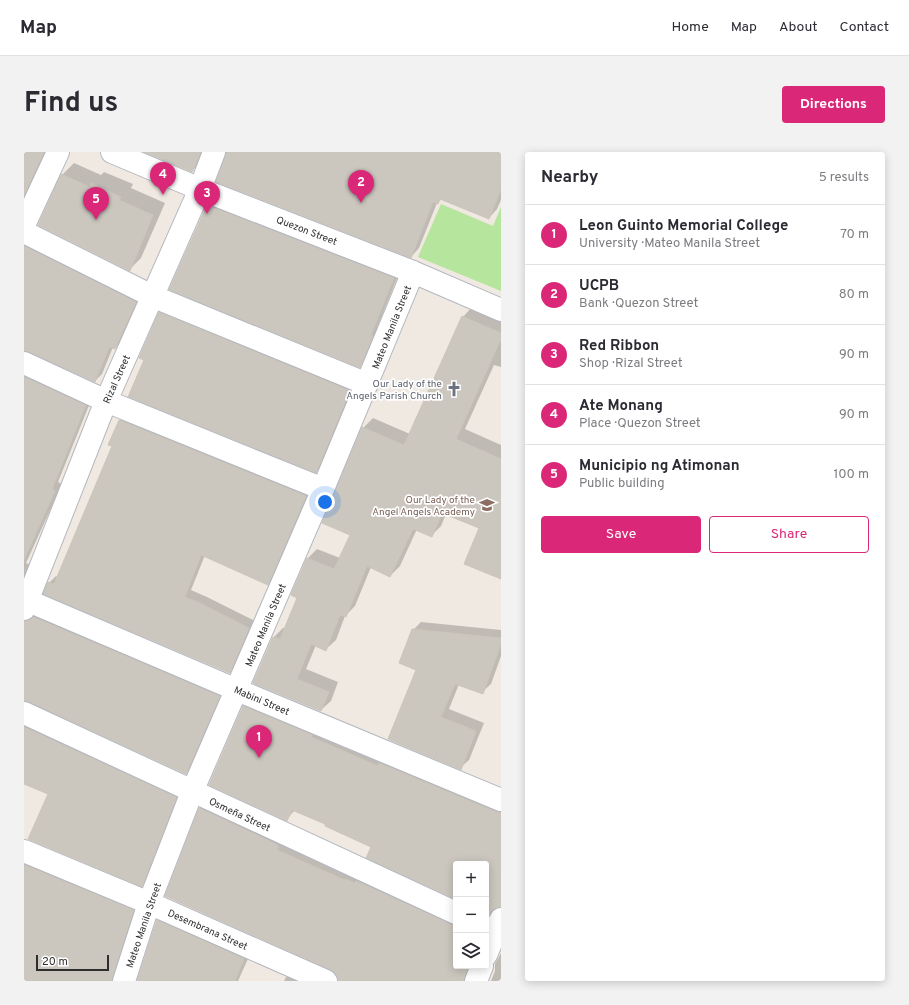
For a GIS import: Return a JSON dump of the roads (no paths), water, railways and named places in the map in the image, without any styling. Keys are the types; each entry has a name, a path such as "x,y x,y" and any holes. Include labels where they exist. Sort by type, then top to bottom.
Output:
{"street":[{"path":"24,225 58,152"},
{"name":"Quezon Street","path":"112,152 200,189 414,272 501,310"},
{"name":"Rizal Street","path":"25,602 106,401 200,189 214,152"},
{"path":"24,232 152,296 367,384"},
{"name":"Mateo Manila Street","path":"124,981 149,903 192,792 323,489 414,272"},
{"path":"24,362 106,401 323,489"},
{"name":"Mabini Street","path":"25,602 501,800"},
{"name":"Osmeña Street","path":"24,714 453,912"},
{"name":"Desembrana Street","path":"24,851 149,903 326,981"},
{"path":"489,947 496,927"},
{"path":"476,981 481,969"}],"place":[{"name":"Ate Monang","path":"163,195"},
{"name":"UCPB","path":"361,203"},
{"name":"Red Ribbon","path":"207,214"},
{"name":"Municipio ng Atimonan","path":"96,220"},
{"name":"Our Lady of the Angels Parish Church","path":"454,389"},
{"name":"Our Lady of the Angel Angels Academy","path":"487,505"},
{"name":"Leon Guinto Memorial College","path":"259,758"}]}
